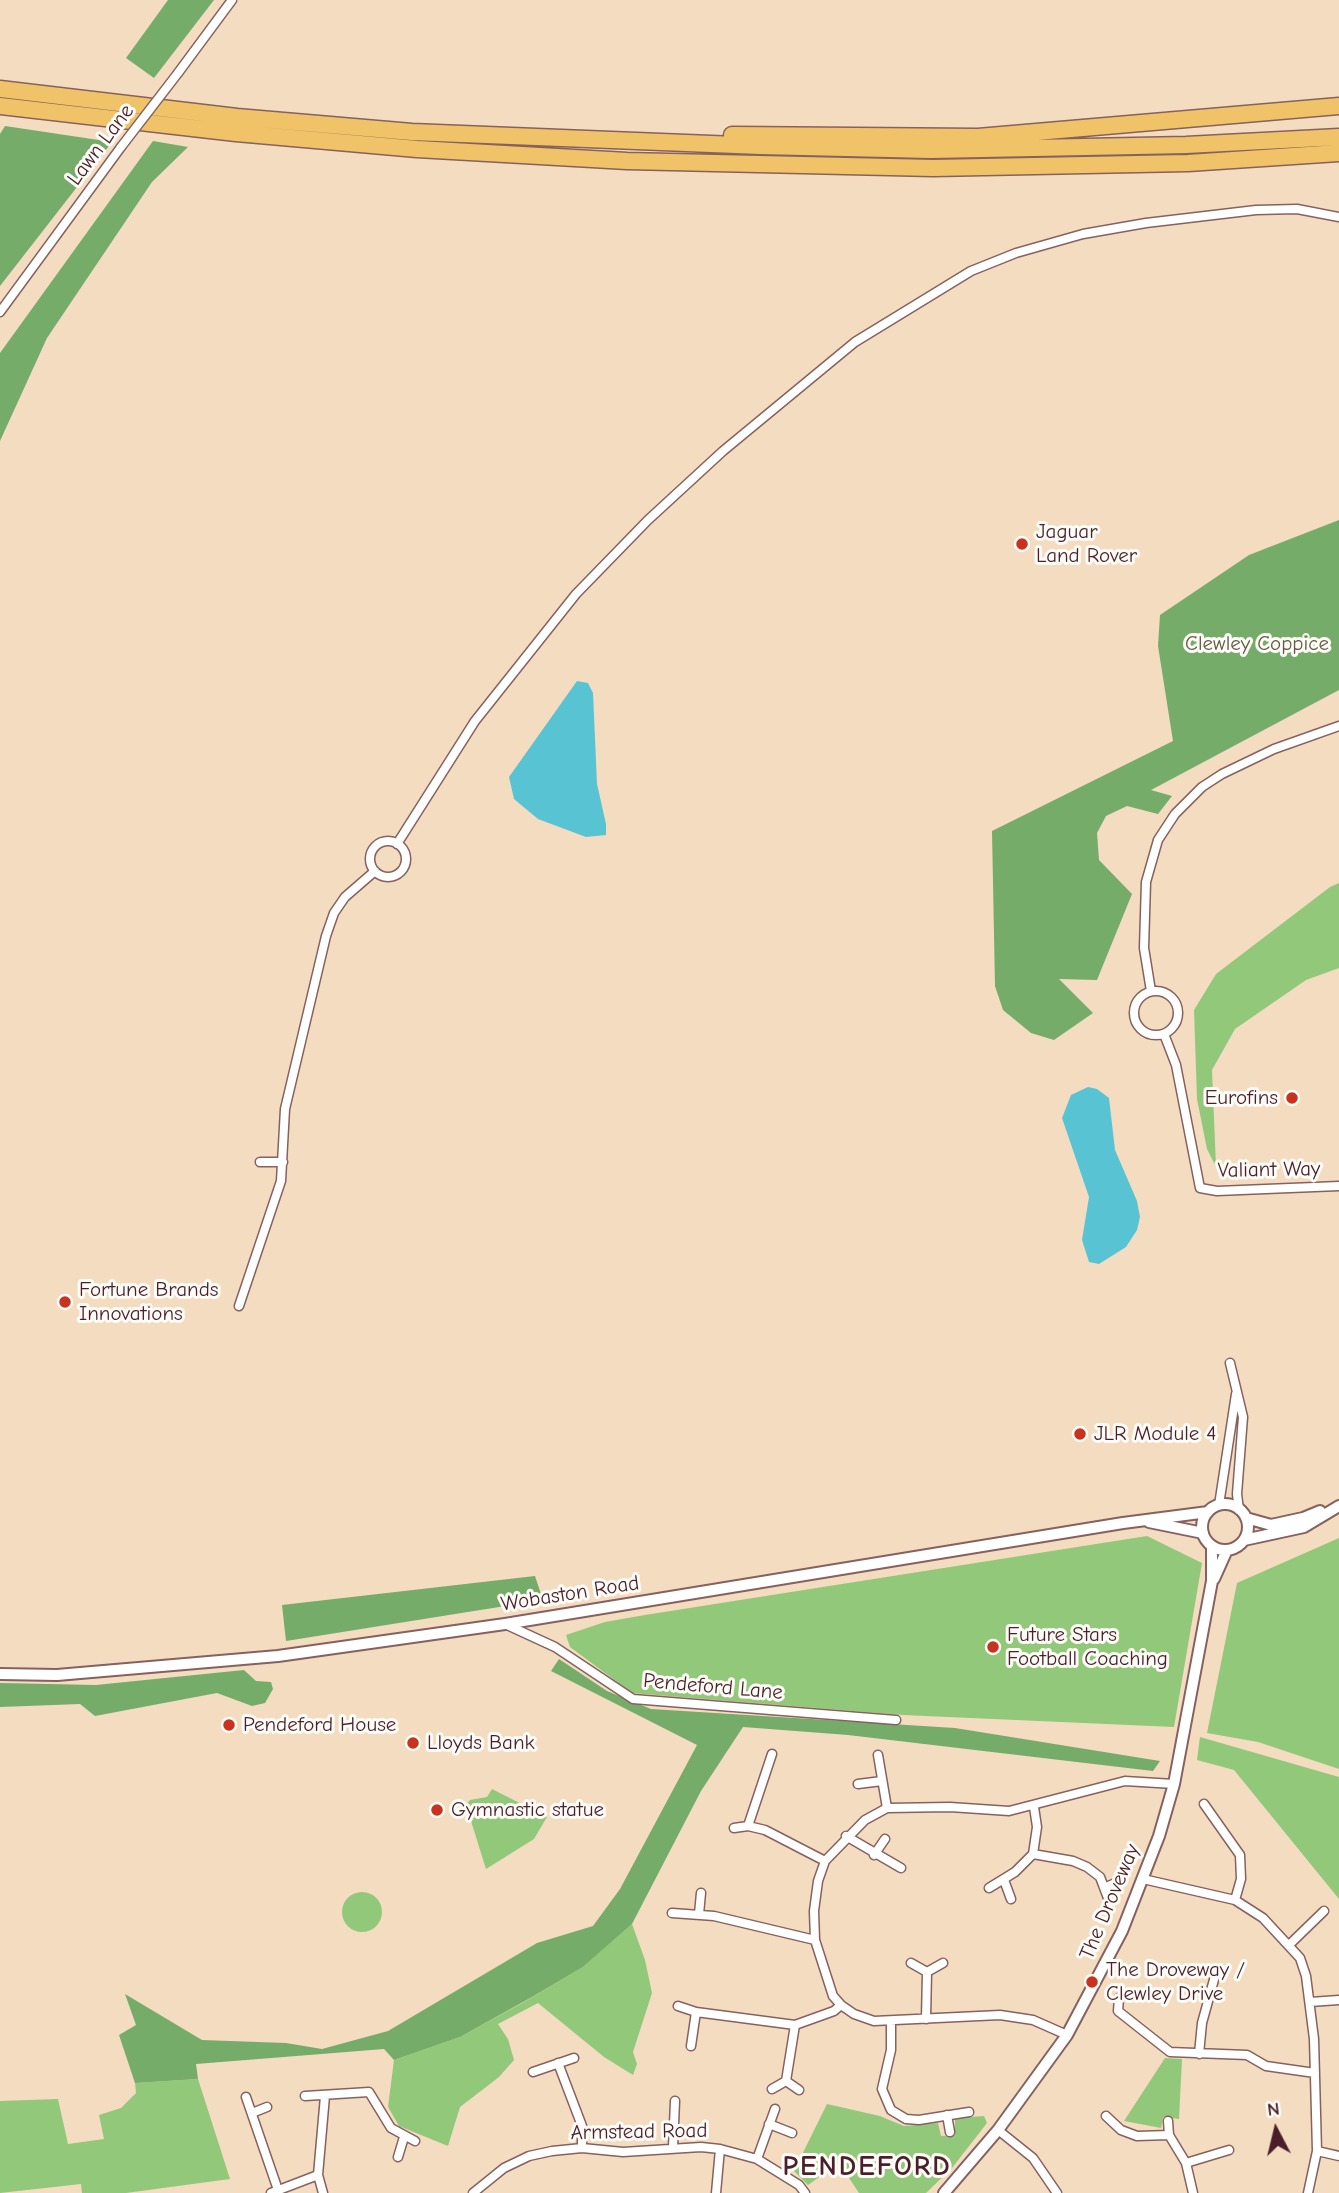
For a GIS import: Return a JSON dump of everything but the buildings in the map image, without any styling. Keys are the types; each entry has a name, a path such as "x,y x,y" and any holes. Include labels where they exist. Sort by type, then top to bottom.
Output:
{"highway":[{"path":"0,89 251,118 412,132 576,139 931,150 1186,145 1339,137"},
{"path":"0,106 222,132 389,146 682,163 947,168 1188,163 1339,153"},
{"path":"576,139 705,135 978,137 1339,106"}],"street":[{"name":"Lawn Lane","path":"0,312 232,0"},
{"path":"397,844 475,721 576,594 648,520 723,450 855,342 971,271 1016,253 1083,234 1146,223 1256,210 1297,209 1339,216"},
{"path":"1151,991 1144,948 1146,883 1158,840 1175,814 1202,787 1222,774 1274,749 1339,726"},
{"path":"386,842 397,844 406,856 402,871 388,878 374,871 370,858 375,847 386,842"},
{"path":"239,1306 275,1206 283,1162 285,1110 326,936 334,913 345,897 374,871"},
{"path":"1151,991 1161,991 1176,1002 1177,1020 1164,1034 1145,1033 1134,1019 1137,1001 1151,991"},
{"name":"Valiant Way","path":"1164,1034 1176,1065 1200,1188 1216,1191 1339,1186"},
{"path":"260,1162 283,1162"},
{"path":"1230,1363 1243,1417 1237,1494 1248,1528 1244,1540"},
{"path":"1237,1390 1219,1505 1208,1513 1203,1522 1203,1533 1212,1546 1227,1549 1244,1540 1304,1527 1339,1504"},
{"path":"1219,1505 1271,1525 1303,1518 1339,1504"},
{"name":"Wobaston Road","path":"0,1674 57,1675 278,1656 505,1624 1143,1521 1208,1513"},
{"name":"Wobaston Road","path":"1143,1521 1203,1533"},
{"name":"The Droveway","path":"944,2193 998,2130 1067,2035 1102,1972 1143,1879 1174,1784 1212,1581 1212,1546"},
{"name":"The Droveway","path":"1212,1581 1227,1549"},
{"name":"Pendeford Lane","path":"505,1624 555,1647 633,1699 896,1720"},
{"path":"748,1826 772,1755"},
{"path":"878,1755 887,1808"},
{"path":"858,1784 882,1781"},
{"path":"1067,2035 1033,2020 1000,2015 891,2023 864,2018 841,2005 833,1996 815,1940 814,1911 818,1881 825,1861 846,1836 865,1820 887,1808 913,1806 1009,1811 1034,1807 1125,1781 1174,1784"},
{"path":"1204,1804 1240,1855 1241,1879 1235,1900"},
{"path":"989,1888 1034,1854 1037,1827 1034,1807"},
{"path":"734,1828 748,1826 765,1830 825,1861"},
{"path":"846,1836 874,1855 901,1868"},
{"path":"874,1855 885,1839"},
{"path":"1034,1854 1087,1867 1100,1877 1106,1886 1108,1899"},
{"path":"1143,1879 1235,1900 1263,1918 1290,1944 1300,1958 1310,2002 1315,2073 1317,2151 1308,2193"},
{"path":"1003,1880 1011,1899"},
{"path":"1106,1886 1118,1882"},
{"path":"699,1914 701,1894"},
{"path":"1290,1944 1324,1911"},
{"path":"672,1913 699,1914 815,1940"},
{"path":"911,1963 926,1972"},
{"path":"926,1972 943,1963"},
{"path":"926,1972 926,2019"},
{"path":"1199,2054 1202,2023 1215,1976"},
{"path":"1119,1998 1118,2011 1164,2049 1199,2054 1247,2055 1266,2066 1315,2073"},
{"path":"1310,2002 1339,2000"},
{"path":"678,2006 696,2012 795,2025 834,2011 841,2005"},
{"path":"691,2046 696,2012"},
{"path":"891,2023 891,2050 882,2089 891,2110 906,2119 969,2112"},
{"path":"786,2081 795,2025"},
{"path":"533,2072 574,2058"},
{"path":"558,2063 582,2126 582,2148"},
{"path":"772,2089 786,2081"},
{"path":"786,2081 799,2090"},
{"path":"305,2096 369,2092 391,2128 415,2141"},
{"path":"323,2193 318,2175 325,2096"},
{"path":"246,2097 275,2192 318,2175"},
{"path":"673,2147 674,2101"},
{"path":"252,2113 267,2107"},
{"path":"757,2159 775,2109"},
{"path":"947,2115 950,2132"},
{"path":"1106,2116 1121,2130 1137,2136 1169,2135"},
{"path":"1168,2121 1169,2135 1186,2163 1193,2193"},
{"path":"769,2124 792,2133"},
{"path":"998,2130 1033,2158 1057,2193"},
{"path":"398,2157 404,2137"},
{"name":"Armstead Road","path":"473,2193 504,2168 529,2155 582,2148 623,2152 673,2147 720,2149 757,2159 799,2185 805,2193"},
{"path":"716,2193 720,2149"},
{"path":"1186,2163 1229,2150"},
{"path":"1317,2151 1339,2156"}],"green space":[{"path":"168,0 214,0 154,78 126,58"},
{"path":"5,126 112,142 0,286 0,134"},
{"path":"153,141 188,147 152,182 47,338 0,441 0,353"},
{"name":"Clewley Coppice","path":"1339,520 1339,690 1151,790 1172,796 1158,814 1127,806 1106,816 1097,833 1099,860 1132,894 1097,980 1059,979 1093,1013 1054,1040 1031,1033 1003,1010 995,986 992,831 1173,741 1158,646 1160,615 1249,555"},
{"path":"1339,883 1339,968 1306,980 1235,1029 1212,1070 1216,1167 1207,1149 1197,1099 1194,1010 1216,974 1330,887"},
{"path":"1147,1536 1202,1563 1174,1727 903,1715 632,1693 570,1647 566,1635 605,1622 645,1615"},
{"path":"1339,1538 1339,1769 1258,1742 1207,1733 1237,1583"},
{"path":"535,1576 543,1600 286,1641 282,1605"},
{"path":"559,1659 607,1691 651,1709 955,1728 1160,1761 1153,1771 848,1735 743,1727 701,1791 632,1924 583,1967 532,1997 460,2037 394,2060 384,2049 196,2064 198,2079 135,2083 119,2035 136,2025 125,1994 202,2040 286,2043 322,2049 388,2031 537,1943 593,1926 620,1889 697,1745 551,1671"},
{"path":"244,1670 256,1681 271,1682 273,1689 265,1703 252,1706 217,1693 95,1716 80,1704 0,1707 0,1683 96,1685"},
{"path":"1200,1737 1339,1777 1339,1899 1234,1770 1197,1760"},
{"path":"492,1789 547,1817 534,1839 486,1869 466,1805 470,1800 487,1797"},
{"path":"362,1892 376,1898 382,1912 376,1926 362,1932 348,1926 342,1912 348,1898"},
{"path":"632,1924 645,1960 652,1993 633,2052 637,2064 633,2075 604,2057 538,2003 498,2024 508,2039 514,2060 499,2077 460,2107 448,2146 399,2126 388,2107 394,2060 460,2037 524,2002 583,1967"},
{"path":"1165,2058 1182,2059 1179,2119 1163,2117 1161,2128 1124,2121"},
{"path":"198,2079 230,2179 126,2193 82,2193 81,2184 0,2193 0,2101 58,2099 68,2144 104,2139 99,2115 121,2108 136,2093 135,2083"},
{"path":"827,2104 880,2116 904,2126 938,2123 941,2136 955,2135 955,2118 984,2116 987,2123 952,2168 926,2193 859,2193 839,2163 808,2185 794,2171"}],"water":[{"path":"577,681 588,683 593,693 597,784 606,835 586,837 538,819 514,799 509,777"},
{"path":"1088,1087 1097,1089 1109,1098 1115,1150 1137,1201 1140,1217 1137,1230 1126,1247 1099,1264 1089,1262 1082,1240 1089,1197 1062,1118 1071,1095"}],"place":[{"name":"Jaguar Land Rover","path":"1022,544"},
{"name":"Eurofins","path":"1292,1098"},
{"name":"Fortune Brands Innovations","path":"65,1302"},
{"name":"JLR Module 4","path":"1080,1434"},
{"name":"Future Stars Football Coaching","path":"993,1647"},
{"name":"Pendeford House","path":"229,1725"},
{"name":"Lloyds Bank","path":"413,1743"},
{"name":"Gymnastic statue","path":"437,1810"},
{"name":"The Droveway / Clewley Drive","path":"1092,1982"}],"district":[{"name":"PENDEFORD","path":"867,2167"}]}
